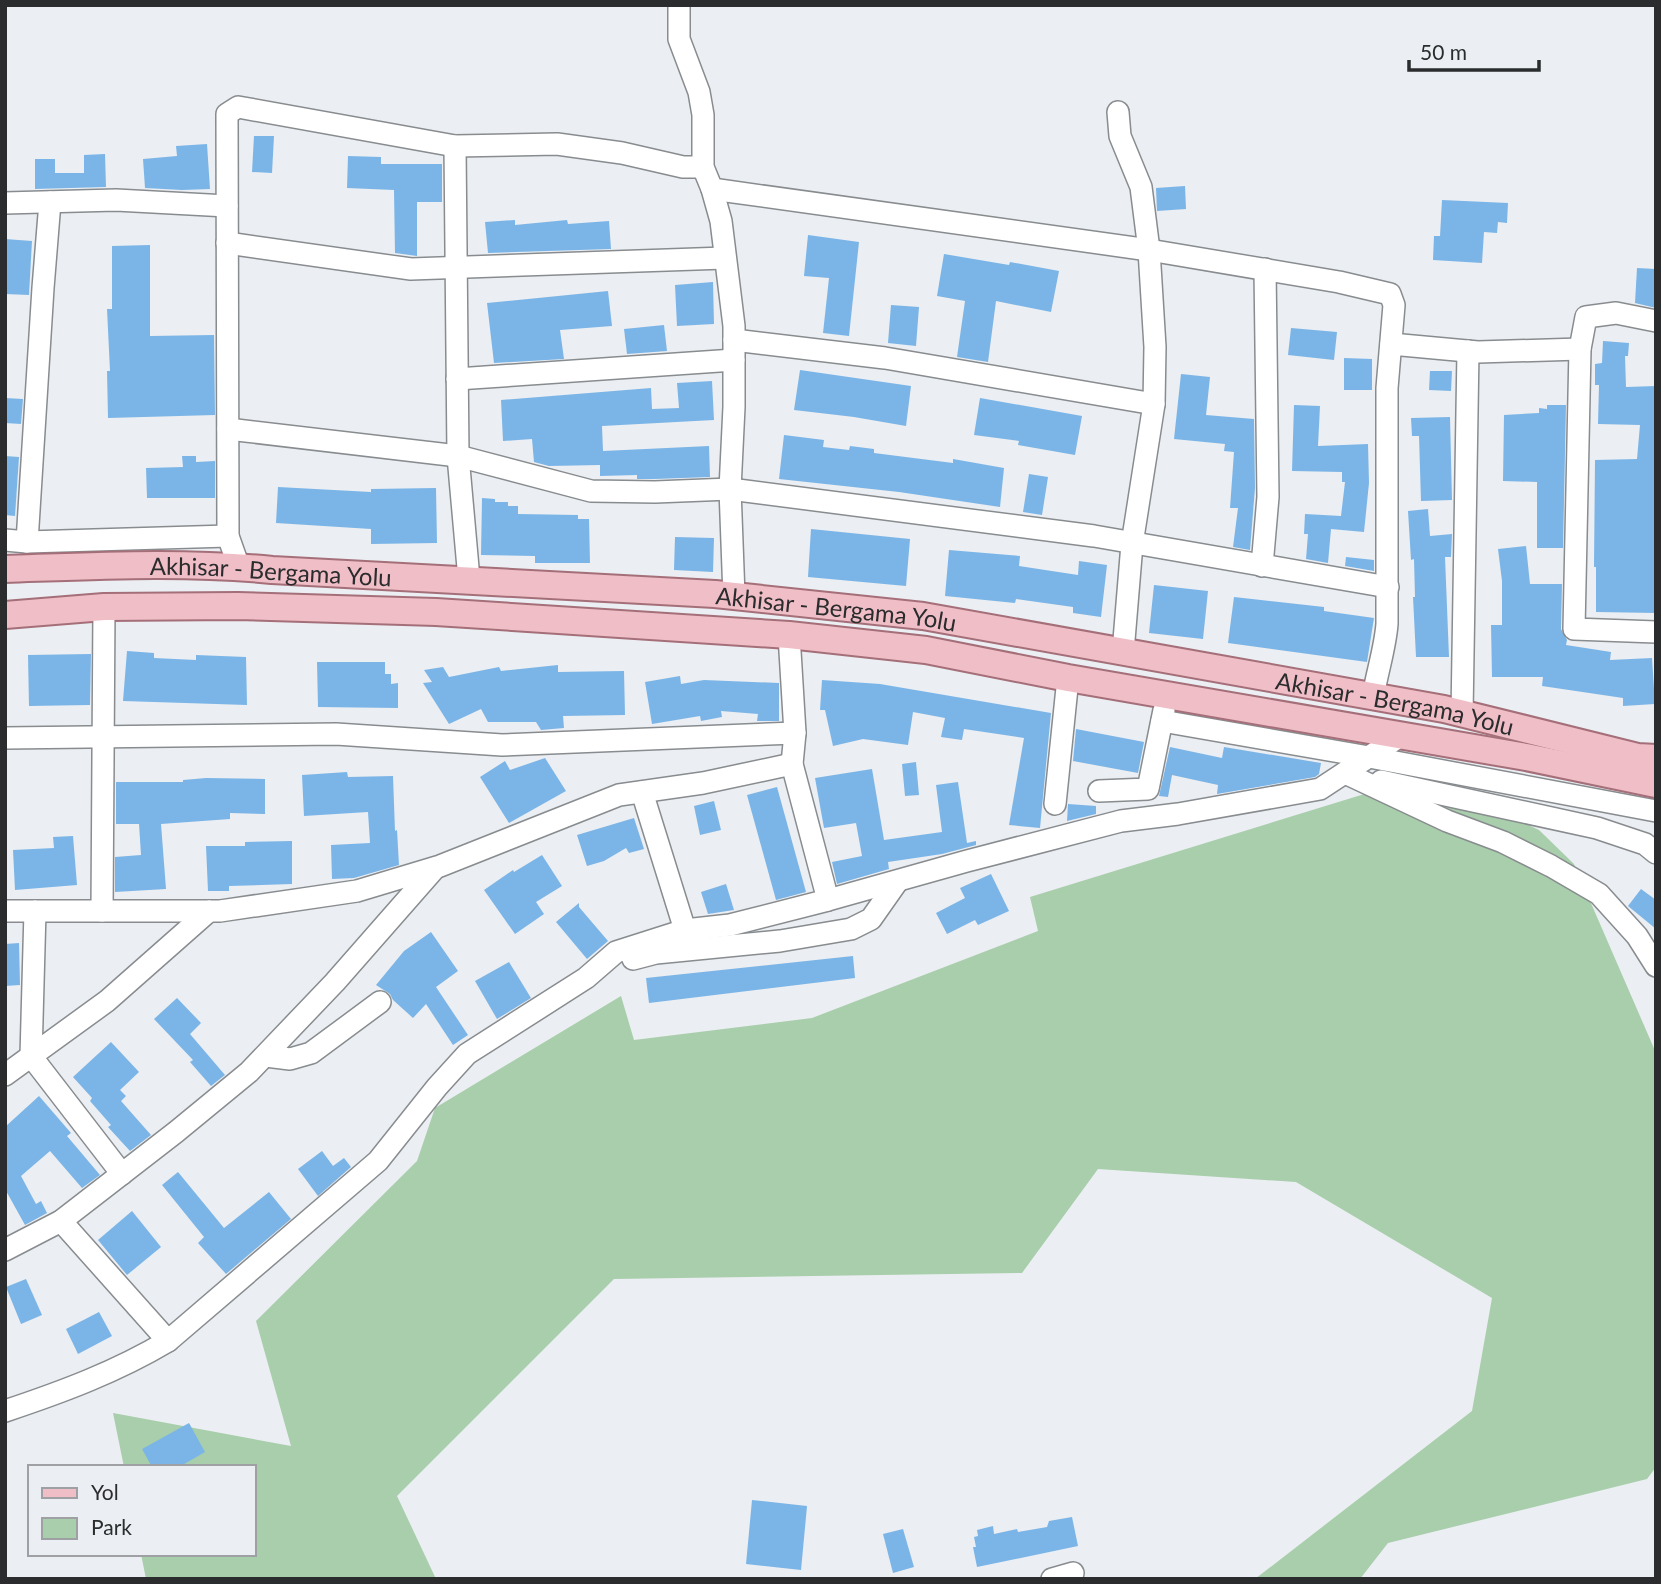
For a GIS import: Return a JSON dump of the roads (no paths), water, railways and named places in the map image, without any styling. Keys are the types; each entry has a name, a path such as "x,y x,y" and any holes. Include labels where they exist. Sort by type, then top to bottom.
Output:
{"main road":[{"name":"Akhisar - Bergama Yolu","path":"5,569 239,567 734,596 923,616 1462,714 1638,757 1656,758"},
{"name":"Akhisar - Bergama Yolu","path":"5,615 104,607 238,606 436,612 789,635 926,650 1068,678 1402,735 1656,784"}],"street":[{"path":"679,5 679,39 696,82 703,115 703,167 721,220 734,350 730,489 734,596"},
{"path":"239,567 228,536 227,114 238,107 455,146 557,145 622,153 683,167 703,167"},
{"path":"1118,112 1120,136 1141,187 1149,250 1155,347 1154,404 1132,544 1123,652"},
{"path":"455,146 458,456 469,579"},
{"path":"712,190 1149,250 1265,269 1390,294 1394,305 1387,388 1388,587 1384,649 1376,674 1373,697"},
{"path":"5,203 116,200 227,206"},
{"path":"27,542 50,202"},
{"path":"227,243 411,269 725,258"},
{"path":"1262,566 1268,497 1265,269"},
{"path":"1656,321 1616,313 1586,317 1580,349 1574,629 1656,632"},
{"path":"1391,344 1468,351 1580,349"},
{"path":"457,379 734,350 884,358 1154,404"},
{"path":"1462,714 1468,351"},
{"path":"228,429 458,456 592,491 730,489 1094,536 1388,587"},
{"path":"5,540 27,542 228,536"},
{"path":"102,911 104,607"},
{"path":"789,635 795,733 792,764 828,900"},
{"path":"1055,804 1068,678"},
{"path":"1099,791 1148,789 1168,694"},
{"path":"1162,721 1656,811"},
{"path":"5,738 336,734 502,745 795,733"},
{"path":"5,1411 80,1385 138,1359 168,1341 379,1161 437,1087 467,1054 586,978 616,952 685,930 730,925 1121,821 1321,789 1402,735"},
{"path":"5,911 209,911 356,891 435,867 619,795 704,783 792,764"},
{"path":"1345,773 1597,828 1645,844 1656,853"},
{"path":"1345,773 1447,821 1503,842 1599,894 1637,936 1656,966"},
{"path":"642,792 685,930"},
{"path":"5,1250 61,1221 187,1124 249,1072 335,982 435,867"},
{"path":"586,978 632,959 656,953 753,945 851,929 871,919 897,882"},
{"path":"35,911 31,1056 122,1174"},
{"path":"5,1074 107,1001 209,911"},
{"path":"265,1056 290,1059 311,1054 380,1002"},
{"path":"61,1221 168,1341"},
{"path":"1052,1579 1073,1573"}]}
